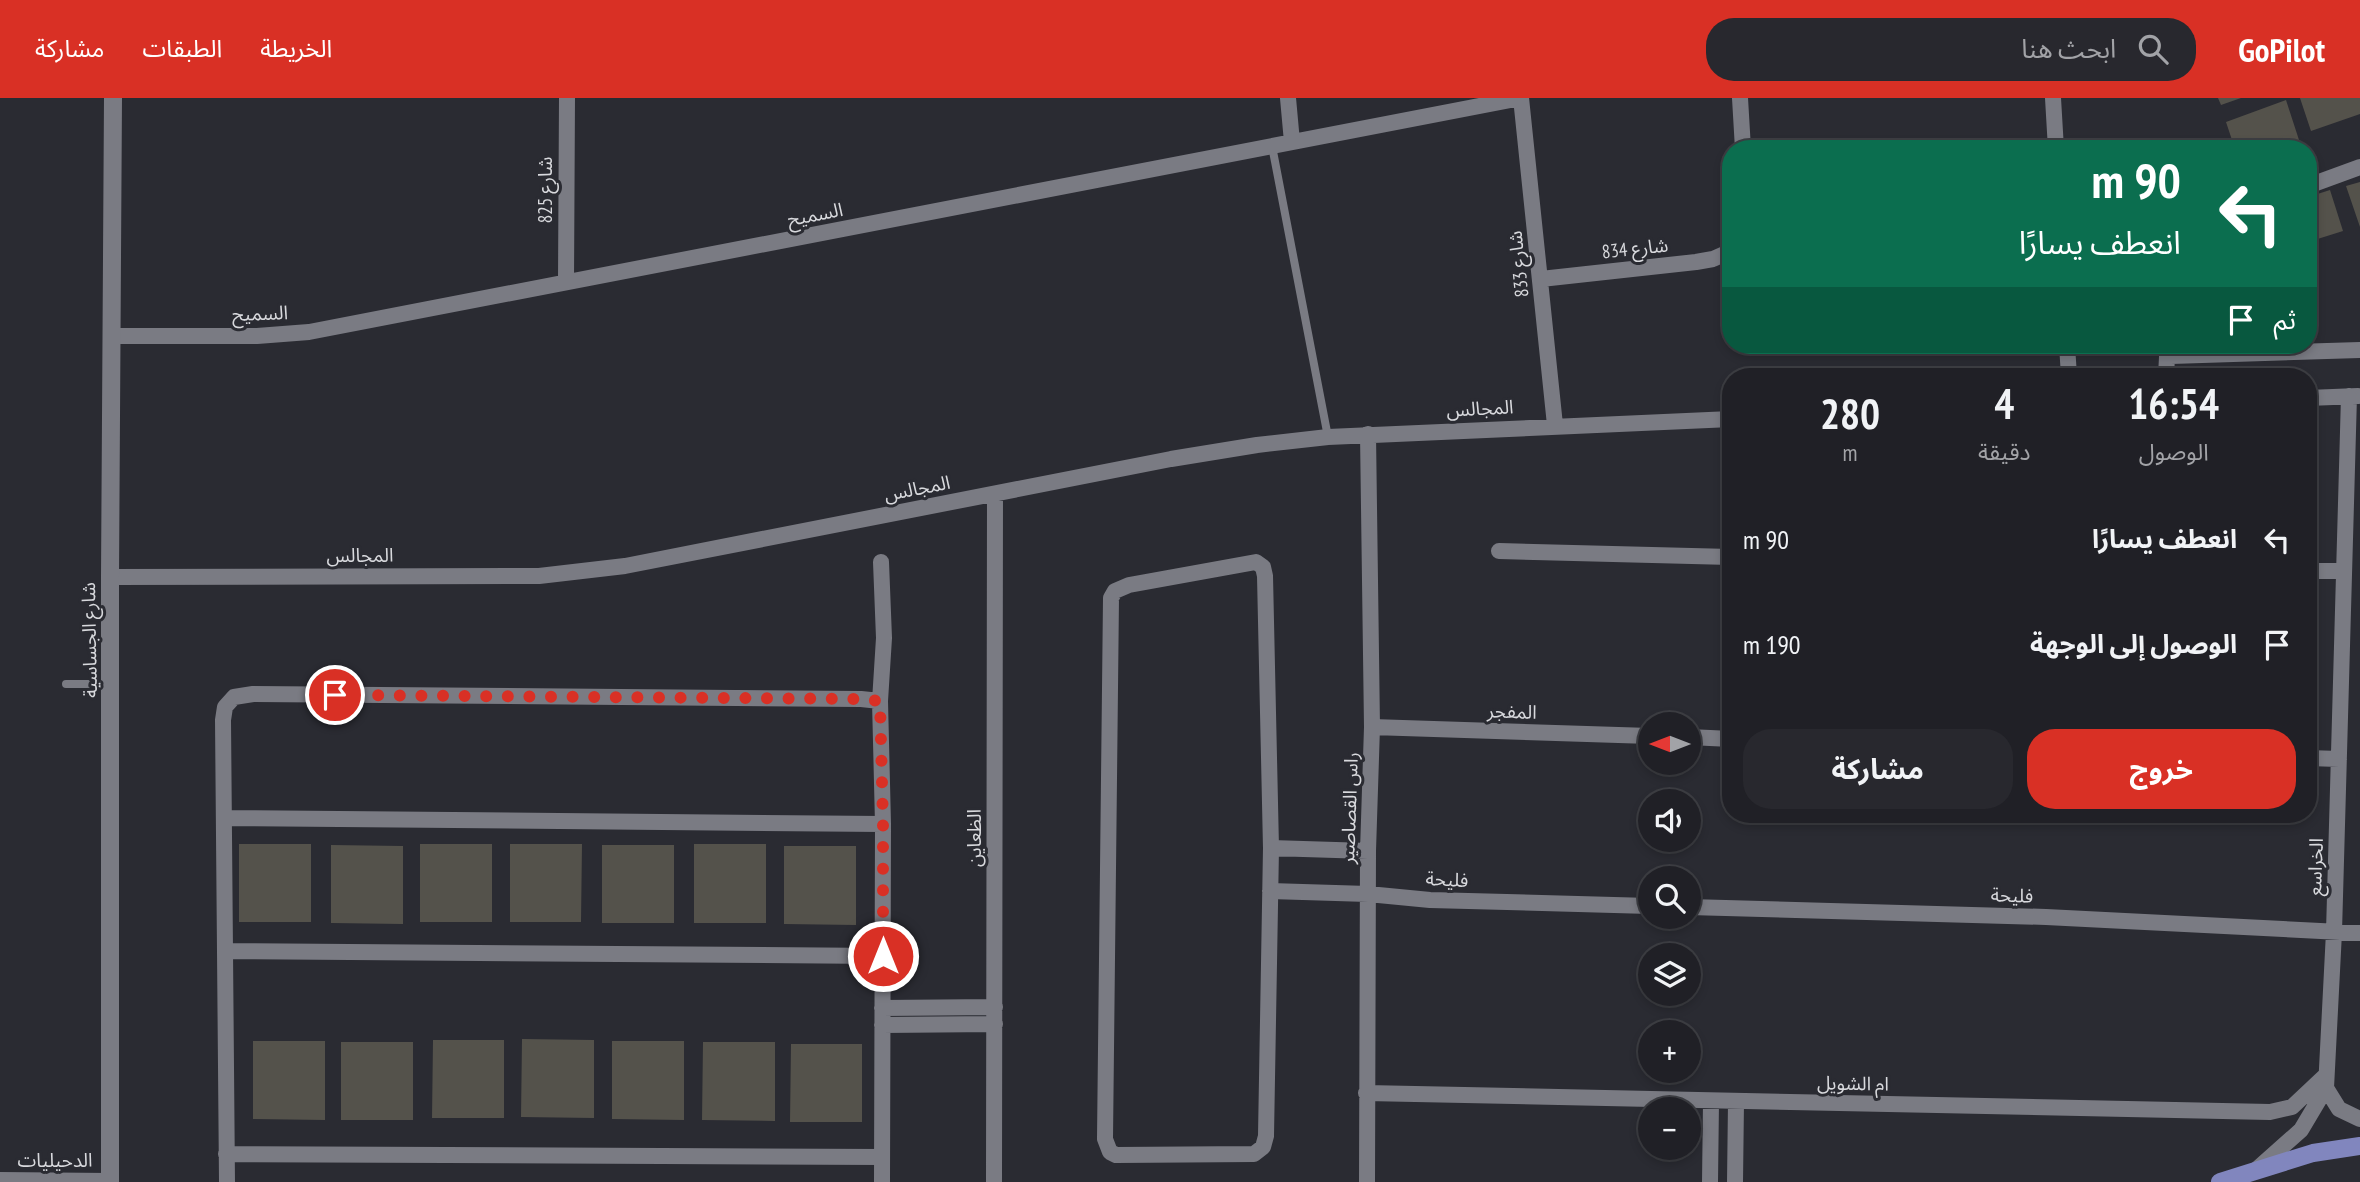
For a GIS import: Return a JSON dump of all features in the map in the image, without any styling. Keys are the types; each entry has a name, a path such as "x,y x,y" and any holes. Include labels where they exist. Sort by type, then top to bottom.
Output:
{"main road":[{"path":"2221,1182 2313,1153 2360,1146"}],"street":[{"name":"شارع الجساسية","path":"110,1181 113,98"},
{"name":"شارع 825","path":"566,281 567,98"},
{"path":"1288,98 1292,142"},
{"name":"السميح","path":"113,336 281,335 381,319 1521,98"},
{"name":"شارع 833","path":"1521,98 1555,425"},
{"path":"1740,98 1742,140"},
{"path":"2053,98 2055,140"},
{"path":"2317,183 2360,167"},
{"name":"شارع 834","path":"1541,279 1696,262 1722,255"},
{"path":"2317,351 2360,350"},
{"path":"2165,368 2167,357 2171,356 2234,354"},
{"path":"2317,397 2355,396"},
{"name":"الخراسع","path":"2256,1170 2301,1130 2326,1082 2334,932 2344,571 2355,396"},
{"name":"المجالس","path":"110,578 539,576 575,573 1205,453 1368,434 1722,419"},
{"name":"راس القصاصير","path":"1367,1182 1368,851 1372,727 1368,434"},
{"name":"الظعاين","path":"994,1182 995,495"},
{"path":"1499,551 1722,556"},
{"path":"881,562 884,638 880,701 883,824 882,1182"},
{"path":"1250,563 1263,567 1270,891 1266,1136 1263,1147 1254,1154 1123,1156 1111,1152 1105,1139 1110,606 1111,598 1120,588 1250,563"},
{"path":"2317,570 2344,571"},
{"path":"227,1182 223,720 225,707 234,697 266,694 880,701"},
{"name":"المفجر","path":"1372,727 1638,736"},
{"path":"1701,738 1722,739"},
{"path":"2317,758 2339,759"},
{"path":"225,818 883,824"},
{"path":"1270,848 1368,851"},
{"name":"فليحة","path":"1270,891 1368,894 1430,900 1638,906"},
{"name":"فليحة","path":"1701,907 2046,917 2360,933"},
{"path":"226,951 883,956"},
{"path":"883,1008 995,1015"},
{"path":"883,1025 995,1015"},
{"path":"2326,1082 2339,1109 2360,1119"},
{"name":"ام الشويل","path":"1366,1093 2270,1112 2292,1107 2326,1082"},
{"path":"1710,1182 1711,1102"},
{"path":"1735,1182 1736,1102"},
{"path":"226,1154 881,1157"},
{"name":"الدحيليات","path":"0,1180 110,1181"}],"lane":[{"path":"1272,146 1328,437"},
{"path":"66,684 111,684"}],"building":[{"path":"2218,98 2241,98 2221,105"},
{"path":"2300,98 2360,98 2360,114 2311,131"},
{"path":"2286,100 2299,140 2232,140 2226,122"},
{"path":"2360,182 2360,227 2346,186"},
{"path":"2330,190 2343,231 2317,239 2317,194"},
{"path":"239,844 311,844 311,922 239,922"},
{"path":"420,844 492,844 492,922 420,922"},
{"path":"510,844 582,844 581,922 510,922"},
{"path":"694,844 766,844 766,923 694,923"},
{"path":"331,845 403,846 403,924 331,923"},
{"path":"602,845 674,845 674,923 602,923"},
{"path":"784,846 856,846 856,925 784,924"},
{"path":"522,1039 594,1040 594,1118 521,1117"},
{"path":"433,1040 504,1040 504,1118 432,1118"},
{"path":"253,1041 325,1041 325,1120 253,1119"},
{"path":"612,1041 684,1041 684,1120 612,1119"},
{"path":"341,1042 413,1042 413,1120 341,1120"},
{"path":"703,1042 775,1042 775,1121 702,1120"},
{"path":"791,1044 862,1044 862,1122 790,1122"}],"route":[{"path":"335,695 880,701 883,956"}]}
